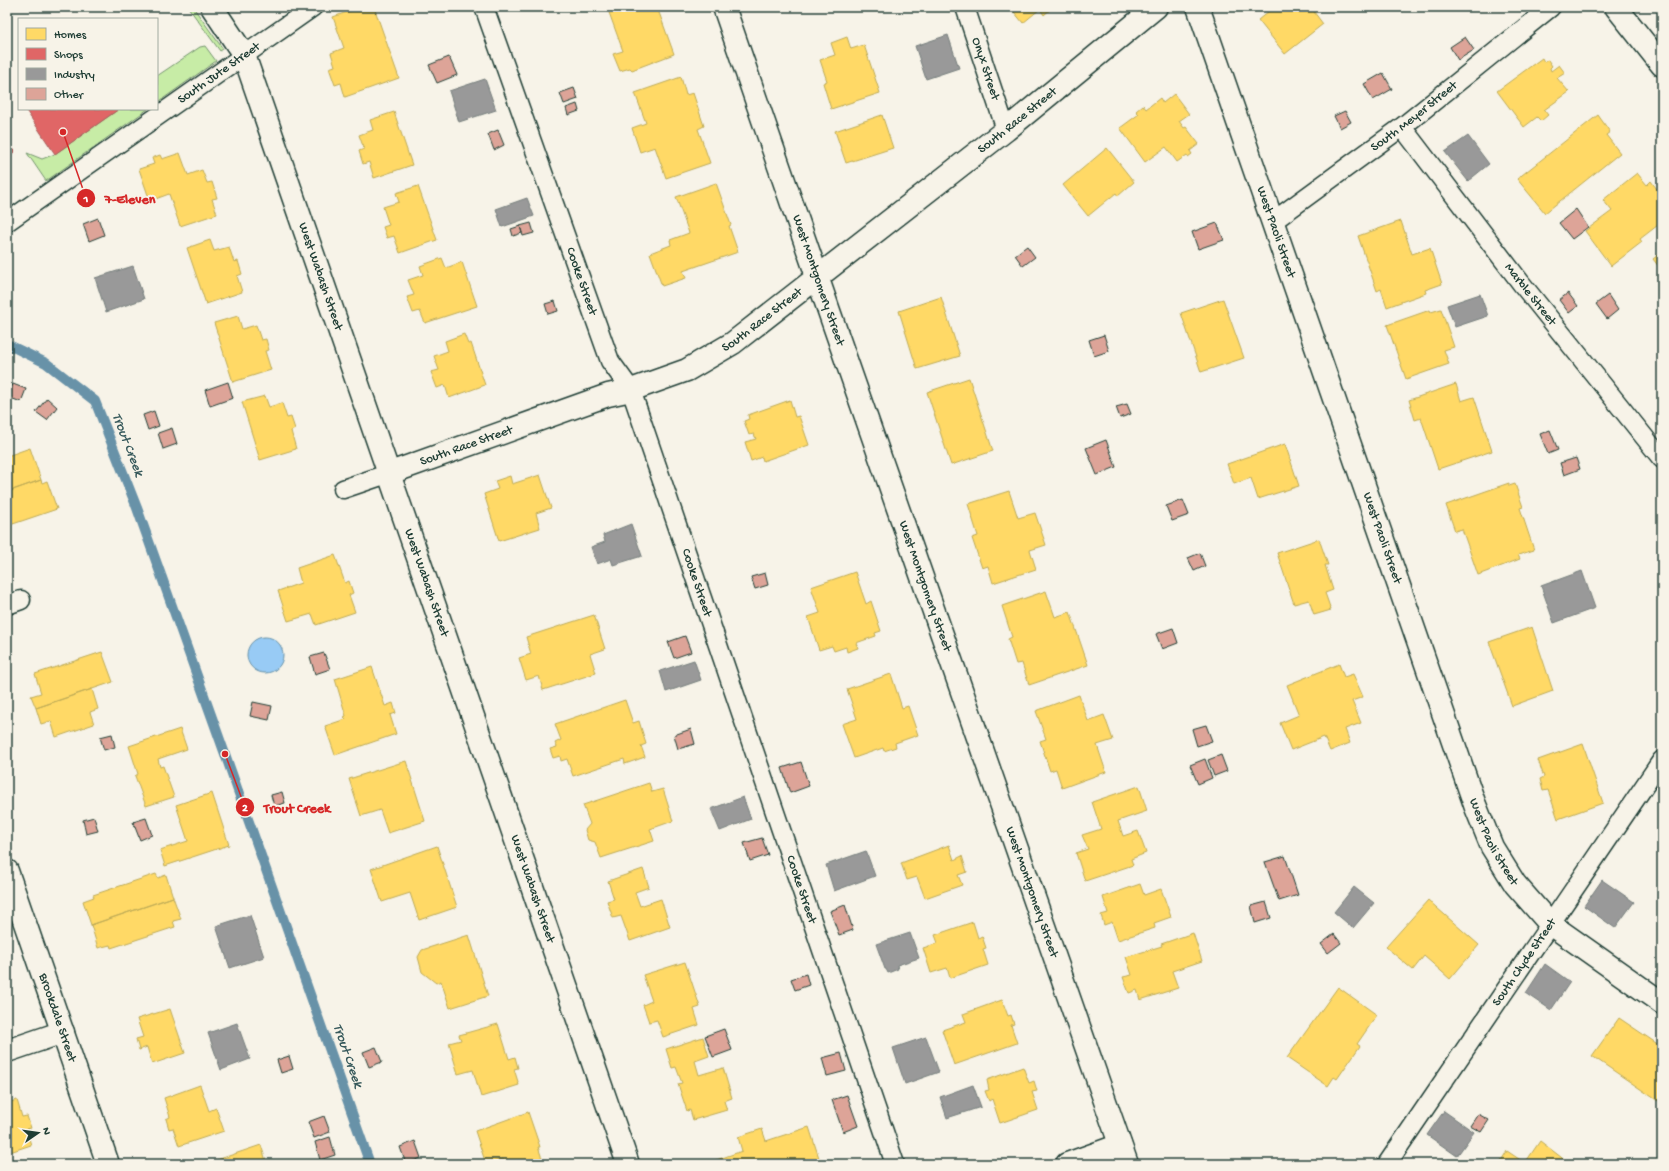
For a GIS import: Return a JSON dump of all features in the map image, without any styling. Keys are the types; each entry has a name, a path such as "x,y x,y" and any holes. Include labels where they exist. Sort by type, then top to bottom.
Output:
{"street":[{"name":"West Wabash Street","path":"212,7 244,55 628,1164"},
{"name":"West Montgomery Street","path":"724,7 1124,1155"},
{"name":"South Race Street","path":"390,473 608,395 631,390 687,370 733,343 1006,130 1156,7"},
{"name":"West Paoli Street","path":"1198,7 1470,790 1492,847 1515,884 1550,924 1662,1003"},
{"path":"1616,7 1662,65"},
{"name":"Brookdale Street","path":"7,871 108,1164"},
{"path":"7,1051 63,1032"},
{"path":"1067,1164 1124,1155"}],"lane":[{"name":"South Jute Street","path":"7,222 313,7"},
{"name":"Cooke Street","path":"484,7 610,361 631,390 895,1164"},
{"name":"Onyx Street","path":"965,7 1006,130"},
{"name":"South Meyer Street","path":"1272,222 1402,127 1551,7"},
{"name":"Marble Street","path":"1402,127 1521,283 1662,459"},
{"name":"South Race Street","path":"343,489 390,473"},
{"name":"South Clyde Street","path":"1387,1164 1662,760"}],"green space":[{"path":"188,7 193,7 223,49 220,51"},
{"path":"205,46 216,61 158,102 158,75 200,47"},
{"path":"118,110 147,110 46,181 27,153 42,159 55,154"}],"water":[{"path":"265,637 278,642 283,655 278,668 265,673 252,668 247,655 252,642"}],"building: Homes":[{"path":"361,7 374,7 399,78 345,97 341,83 335,85 329,68 335,66 331,53 344,48 333,17"},
{"path":"607,7 657,7 674,54 632,70 630,68 620,71 613,54 623,51"},
{"path":"1010,7 1053,7 1044,15 1040,9 1023,23"},
{"path":"1274,7 1313,7 1316,10 1314,12 1323,24 1285,54 1258,20"},
{"path":"847,37 851,49 864,45 880,93 831,109 823,83 827,81 820,60 835,55 831,43"},
{"path":"1542,58 1544,62 1548,60 1552,66 1550,68 1551,71 1559,65 1565,73 1557,78 1569,92 1544,110 1548,115 1541,121 1537,117 1524,127 1497,91"},
{"path":"681,77 686,95 693,93 704,126 698,129 710,163 666,178 655,147 640,152 632,128 646,123 635,93"},
{"path":"1174,94 1189,114 1179,121 1184,128 1186,127 1199,144 1190,151 1192,154 1188,157 1187,155 1177,162 1166,147 1145,162 1120,128 1139,114 1136,111 1143,105 1146,109 1160,98 1163,103"},
{"path":"394,112 412,165 374,178 369,162 363,164 359,151 364,149 359,135 373,130 370,120"},
{"path":"882,115 893,148 846,163 835,131"},
{"path":"1598,115 1610,132 1606,135 1620,153 1545,213 1517,179"},
{"path":"1107,148 1134,182 1118,196 1116,193 1088,216 1063,185"},
{"path":"180,153 188,175 202,170 207,183 212,182 217,198 212,199 217,214 180,226 169,194 150,201 139,169 154,164 152,158 160,155 162,159"},
{"path":"1637,173 1647,185 1651,181 1662,196 1662,222 1640,239 1642,242 1611,266 1585,231 1612,211 1603,200"},
{"path":"716,183 731,225 729,226 738,252 683,271 686,278 662,286 650,253 671,245 670,240 689,233 676,197"},
{"path":"418,186 437,240 400,253 394,236 387,238 383,227 389,225 383,207 399,202 396,193"},
{"path":"1401,221 1412,254 1430,248 1442,284 1425,290 1426,293 1387,307 1381,289 1377,291 1358,236"},
{"path":"210,240 214,251 229,247 234,262 238,261 242,274 237,276 242,292 206,304 187,248"},
{"path":"1662,252 1662,271 1653,259"},
{"path":"442,258 446,268 462,262 477,306 425,323 420,311 413,313 407,297 414,295 408,280 423,275 420,266"},
{"path":"941,297 960,356 917,369 899,311"},
{"path":"1223,299 1244,358 1201,372 1181,313"},
{"path":"1441,309 1454,347 1444,350 1449,364 1406,379 1387,325 1430,310 1431,312"},
{"path":"238,316 242,329 256,325 261,340 266,339 269,350 265,351 271,370 233,382 214,323"},
{"path":"464,334 468,344 471,343 485,385 449,398 445,385 437,388 431,372 439,370 434,356 448,351 445,341"},
{"path":"969,378 993,451 951,465 927,392"},
{"path":"1456,384 1461,401 1474,397 1492,451 1438,469 1421,418 1415,420 1409,400"},
{"path":"265,396 269,407 282,403 287,418 291,417 295,429 291,431 296,449 260,460 242,402"},
{"path":"790,400 795,417 799,416 809,445 763,461 762,457 751,461 745,442 756,439 754,434 749,435 744,421 749,419 748,415"},
{"path":"1285,444 1299,486 1258,499 1251,478 1234,484 1227,464"},
{"path":"30,448 41,480 7,492 7,456"},
{"path":"540,475 551,508 536,513 540,528 499,541 484,494 498,489 495,481 510,476 512,484"},
{"path":"41,480 42,483 47,481 57,509 7,526 7,492"},
{"path":"1509,483 1509,486 1515,484 1523,507 1520,508 1534,550 1518,555 1520,559 1478,575 1462,529 1455,531 1446,505"},
{"path":"1009,491 1018,518 1035,513 1046,545 1030,550 1036,569 993,583 988,566 982,568 972,538 978,536 968,504"},
{"path":"1319,539 1328,565 1325,565 1333,590 1325,593 1331,610 1314,615 1309,600 1294,604 1277,553"},
{"path":"335,555 345,583 349,581 353,593 349,595 355,612 316,625 312,614 288,621 278,591 301,583 297,568"},
{"path":"855,572 866,604 871,601 881,631 875,633 876,636 856,643 858,648 847,652 846,647 834,651 832,646 819,650 808,617 820,613 811,587"},
{"path":"1046,591 1055,617 1070,612 1088,665 1029,685 1022,663 1016,664 1008,639 1012,637 1002,606"},
{"path":"594,615 605,649 590,654 596,673 543,690 539,676 526,680 519,658 531,654 526,637"},
{"path":"1532,627 1553,691 1512,706 1489,642"},
{"path":"102,652 113,682 36,708 31,696 41,693 35,674"},
{"path":"1339,664 1344,677 1353,674 1363,697 1352,701 1361,723 1345,729 1350,743 1330,751 1324,737 1291,750 1280,723 1299,715 1287,685"},
{"path":"372,667 385,706 393,703 396,713 390,715 396,734 335,755 325,726 346,719 344,717 346,716 335,679"},
{"path":"891,674 902,708 908,706 918,735 895,743 896,747 884,751 883,748 854,758 842,724 857,719 847,689"},
{"path":"92,689 98,709 90,712 94,724 56,737 51,721 41,724 36,708"},
{"path":"1079,695 1088,721 1104,715 1113,740 1097,745 1106,772 1062,788 1056,769 1050,771 1040,741 1046,739 1036,711"},
{"path":"625,700 633,723 639,721 646,744 641,746 645,757 625,764 624,759 573,776 567,759 561,761 560,756 553,758 550,749 557,747 555,743 561,740 555,724"},
{"path":"180,729 187,749 158,759 160,767 163,766 174,797 146,806 135,776 138,774 129,746"},
{"path":"1583,744 1603,803 1558,819 1548,790 1543,791 1540,779 1544,777 1538,760"},
{"path":"406,761 425,821 388,833 380,810 361,816 349,779"},
{"path":"649,783 652,792 663,789 673,821 650,829 654,841 601,858 595,842 588,840 585,830 590,824 583,805"},
{"path":"1139,786 1147,811 1118,821 1123,836 1138,831 1146,853 1131,859 1133,865 1085,881 1076,853 1088,849 1082,835 1101,829 1092,802"},
{"path":"212,793 229,845 165,866 160,850 188,841 176,805"},
{"path":"949,845 954,860 962,856 967,872 958,875 962,885 925,898 917,877 907,880 901,863"},
{"path":"437,846 457,907 419,920 410,893 382,902 371,869"},
{"path":"643,869 649,887 635,892 640,906 661,899 670,927 630,941 621,916 613,918 607,901 614,899 608,881"},
{"path":"156,874 158,878 166,875 173,897 91,925 83,901 94,897 93,895"},
{"path":"1140,884 1144,895 1161,889 1171,917 1154,923 1155,928 1118,940 1112,922 1104,925 1101,915 1108,913 1103,897"},
{"path":"173,897 181,919 173,921 175,927 111,948 110,945 98,948 91,925"},
{"path":"1428,900 1479,945 1450,979 1424,956 1413,970 1386,947"},
{"path":"973,922 978,938 982,936 986,948 983,949 988,965 950,978 947,968 931,973 923,948 938,943 935,935"},
{"path":"1193,933 1202,961 1172,971 1178,988 1140,1000 1137,990 1129,993 1123,977 1132,975 1126,957 1162,946 1161,944"},
{"path":"469,935 488,996 450,1008 441,981 436,983 422,972 418,957 422,950"},
{"path":"685,962 700,1007 694,1009 699,1025 663,1037 657,1020 649,1022 643,1005 652,1001 643,975"},
{"path":"1338,987 1377,1015 1357,1044 1360,1046 1337,1079 1334,1077 1328,1086 1287,1058"},
{"path":"1002,1000 1008,1016 1011,1015 1014,1024 1011,1025 1017,1043 954,1065 942,1030 966,1022 963,1014"},
{"path":"170,1009 185,1053 152,1064 147,1047 139,1050 136,1039 143,1037 137,1019"},
{"path":"1619,1018 1662,1047 1662,1095 1658,1101 1592,1056"},
{"path":"498,1024 509,1059 515,1057 518,1068 514,1069 519,1085 481,1097 473,1070 458,1074 449,1043 461,1040 459,1035"},
{"path":"703,1037 709,1056 695,1061 699,1075 723,1068 732,1098 724,1101 727,1110 693,1120 690,1110 687,1111 678,1084 682,1083 676,1067 672,1068 666,1049"},
{"path":"1023,1067 1029,1083 1034,1081 1037,1091 1032,1092 1038,1110 1000,1123 992,1099 989,1101 985,1091 989,1090 987,1080"},
{"path":"200,1085 209,1111 216,1108 224,1131 179,1146 173,1128 169,1129 166,1119 170,1117 164,1098"},
{"path":"17,1100 22,1117 27,1116 31,1128 26,1129 31,1145 7,1153 7,1103"},
{"path":"528,1112 544,1164 504,1164 503,1159 486,1164 475,1131"},
{"path":"809,1127 821,1164 705,1164 742,1151 738,1137 762,1129 766,1141"},
{"path":"1540,1141 1570,1164 1525,1163"},
{"path":"261,1145 267,1164 205,1164"},
{"path":"1507,1151 1525,1163 1526,1164 1499,1164"}],"building: Shops":[{"path":"26,110 118,110 55,154"},
{"path":"7,143 15,151 7,158"}],"building: Industry":[{"path":"948,35 959,68 926,79 915,46"},
{"path":"485,79 496,110 459,122 449,91"},
{"path":"1468,136 1489,164 1468,181 1445,152"},
{"path":"527,198 534,216 502,227 496,209"},
{"path":"133,266 144,299 106,312 95,278"},
{"path":"1480,294 1488,316 1455,327 1447,305"},
{"path":"631,524 642,556 613,565 611,559 597,564 591,547 605,542 603,535"},
{"path":"1582,571 1595,608 1554,623 1541,586"},
{"path":"694,660 701,680 666,692 660,671"},
{"path":"743,797 751,819 720,831 711,809"},
{"path":"866,851 875,876 834,891 826,865"},
{"path":"1602,880 1634,902 1615,928 1584,906"},
{"path":"1354,887 1374,903 1353,928 1334,912"},
{"path":"250,915 264,957 230,968 216,926"},
{"path":"910,933 919,958 897,965 898,969 888,973 885,969 876,944"},
{"path":"1545,964 1570,982 1551,1010 1526,993"},
{"path":"237,1023 250,1059 221,1070 208,1033"},
{"path":"926,1037 939,1072 905,1084 893,1048"},
{"path":"973,1085 981,1107 947,1118 940,1097"},
{"path":"1444,1111 1474,1132 1457,1156 1427,1135"}],"building: Other":[{"path":"1465,37 1474,50 1458,60 1450,47"},
{"path":"449,57 457,75 437,83 429,65"},
{"path":"1383,73 1392,89 1373,100 1364,84"},
{"path":"574,88 578,99 564,104 560,93"},
{"path":"577,104 579,111 568,115 566,108"},
{"path":"1345,111 1351,122 1340,128 1334,116"},
{"path":"498,130 504,145 494,150 488,134"},
{"path":"1576,209 1588,227 1572,239 1559,223"},
{"path":"98,218 104,235 89,241 83,224"},
{"path":"531,223 534,233 523,236 520,226"},
{"path":"1217,223 1224,240 1198,249 1192,232"},
{"path":"520,226 522,233 513,236 511,229"},
{"path":"1027,246 1035,257 1023,266 1015,255"},
{"path":"1568,293 1578,306 1569,313 1559,300"},
{"path":"1608,295 1618,310 1607,319 1596,304"},
{"path":"555,301 558,311 548,314 545,304"},
{"path":"1104,335 1109,351 1094,356 1089,340"},
{"path":"228,382 233,398 210,406 205,390"},
{"path":"13,384 26,389 21,402 8,397"},
{"path":"47,398 57,407 47,420 36,412"},
{"path":"1127,404 1131,414 1120,418 1116,407"},
{"path":"154,411 159,426 148,430 143,415"},
{"path":"172,428 177,444 163,449 158,433"},
{"path":"1550,430 1558,450 1548,454 1540,434"},
{"path":"1106,440 1116,467 1097,475 1086,448"},
{"path":"1576,458 1580,469 1564,475 1560,463"},
{"path":"1183,500 1189,515 1172,521 1166,506"},
{"path":"1200,553 1205,566 1194,571 1188,558"},
{"path":"765,573 768,585 755,589 751,577"},
{"path":"1173,628 1178,643 1162,649 1156,634"},
{"path":"685,636 691,652 674,658 668,642"},
{"path":"324,653 330,669 315,674 310,657"},
{"path":"253,702 272,706 269,720 250,716"},
{"path":"1206,725 1212,741 1197,746 1192,729"},
{"path":"691,729 695,744 678,749 674,735"},
{"path":"112,734 115,747 104,750 100,737"},
{"path":"1221,755 1227,771 1214,776 1208,760"},
{"path":"1205,759 1212,778 1198,784 1190,765"},
{"path":"801,762 809,786 790,793 782,768"},
{"path":"282,792 285,803 274,806 271,795"},
{"path":"94,817 98,831 86,834 83,820"},
{"path":"146,818 152,835 140,840 133,822"},
{"path":"762,838 768,855 750,861 744,843"},
{"path":"1285,856 1298,895 1279,901 1265,862"},
{"path":"1266,902 1271,918 1255,923 1251,906"},
{"path":"845,905 853,930 839,935 830,911"},
{"path":"1334,934 1341,943 1328,953 1321,944"},
{"path":"806,974 809,985 795,990 791,979"},
{"path":"724,1029 732,1050 713,1057 705,1036"},
{"path":"376,1047 382,1062 369,1067 363,1052"},
{"path":"841,1053 846,1071 827,1076 822,1058"},
{"path":"289,1056 293,1069 281,1073 277,1060"},
{"path":"847,1095 858,1126 843,1132 832,1100"},
{"path":"1478,1114 1489,1120 1481,1132 1470,1126"},
{"path":"324,1116 330,1132 314,1138 308,1122"},
{"path":"330,1137 335,1155 320,1160 315,1142"},
{"path":"415,1141 421,1158 406,1164 400,1147"}],"waterway":[{"name":"Trout Creek","path":"7,344 46,363 95,401 137,508 370,1164"}],"place":[{"name":"7-Eleven","path":"63,132"},
{"name":"Trout Creek","path":"225,754"}]}
